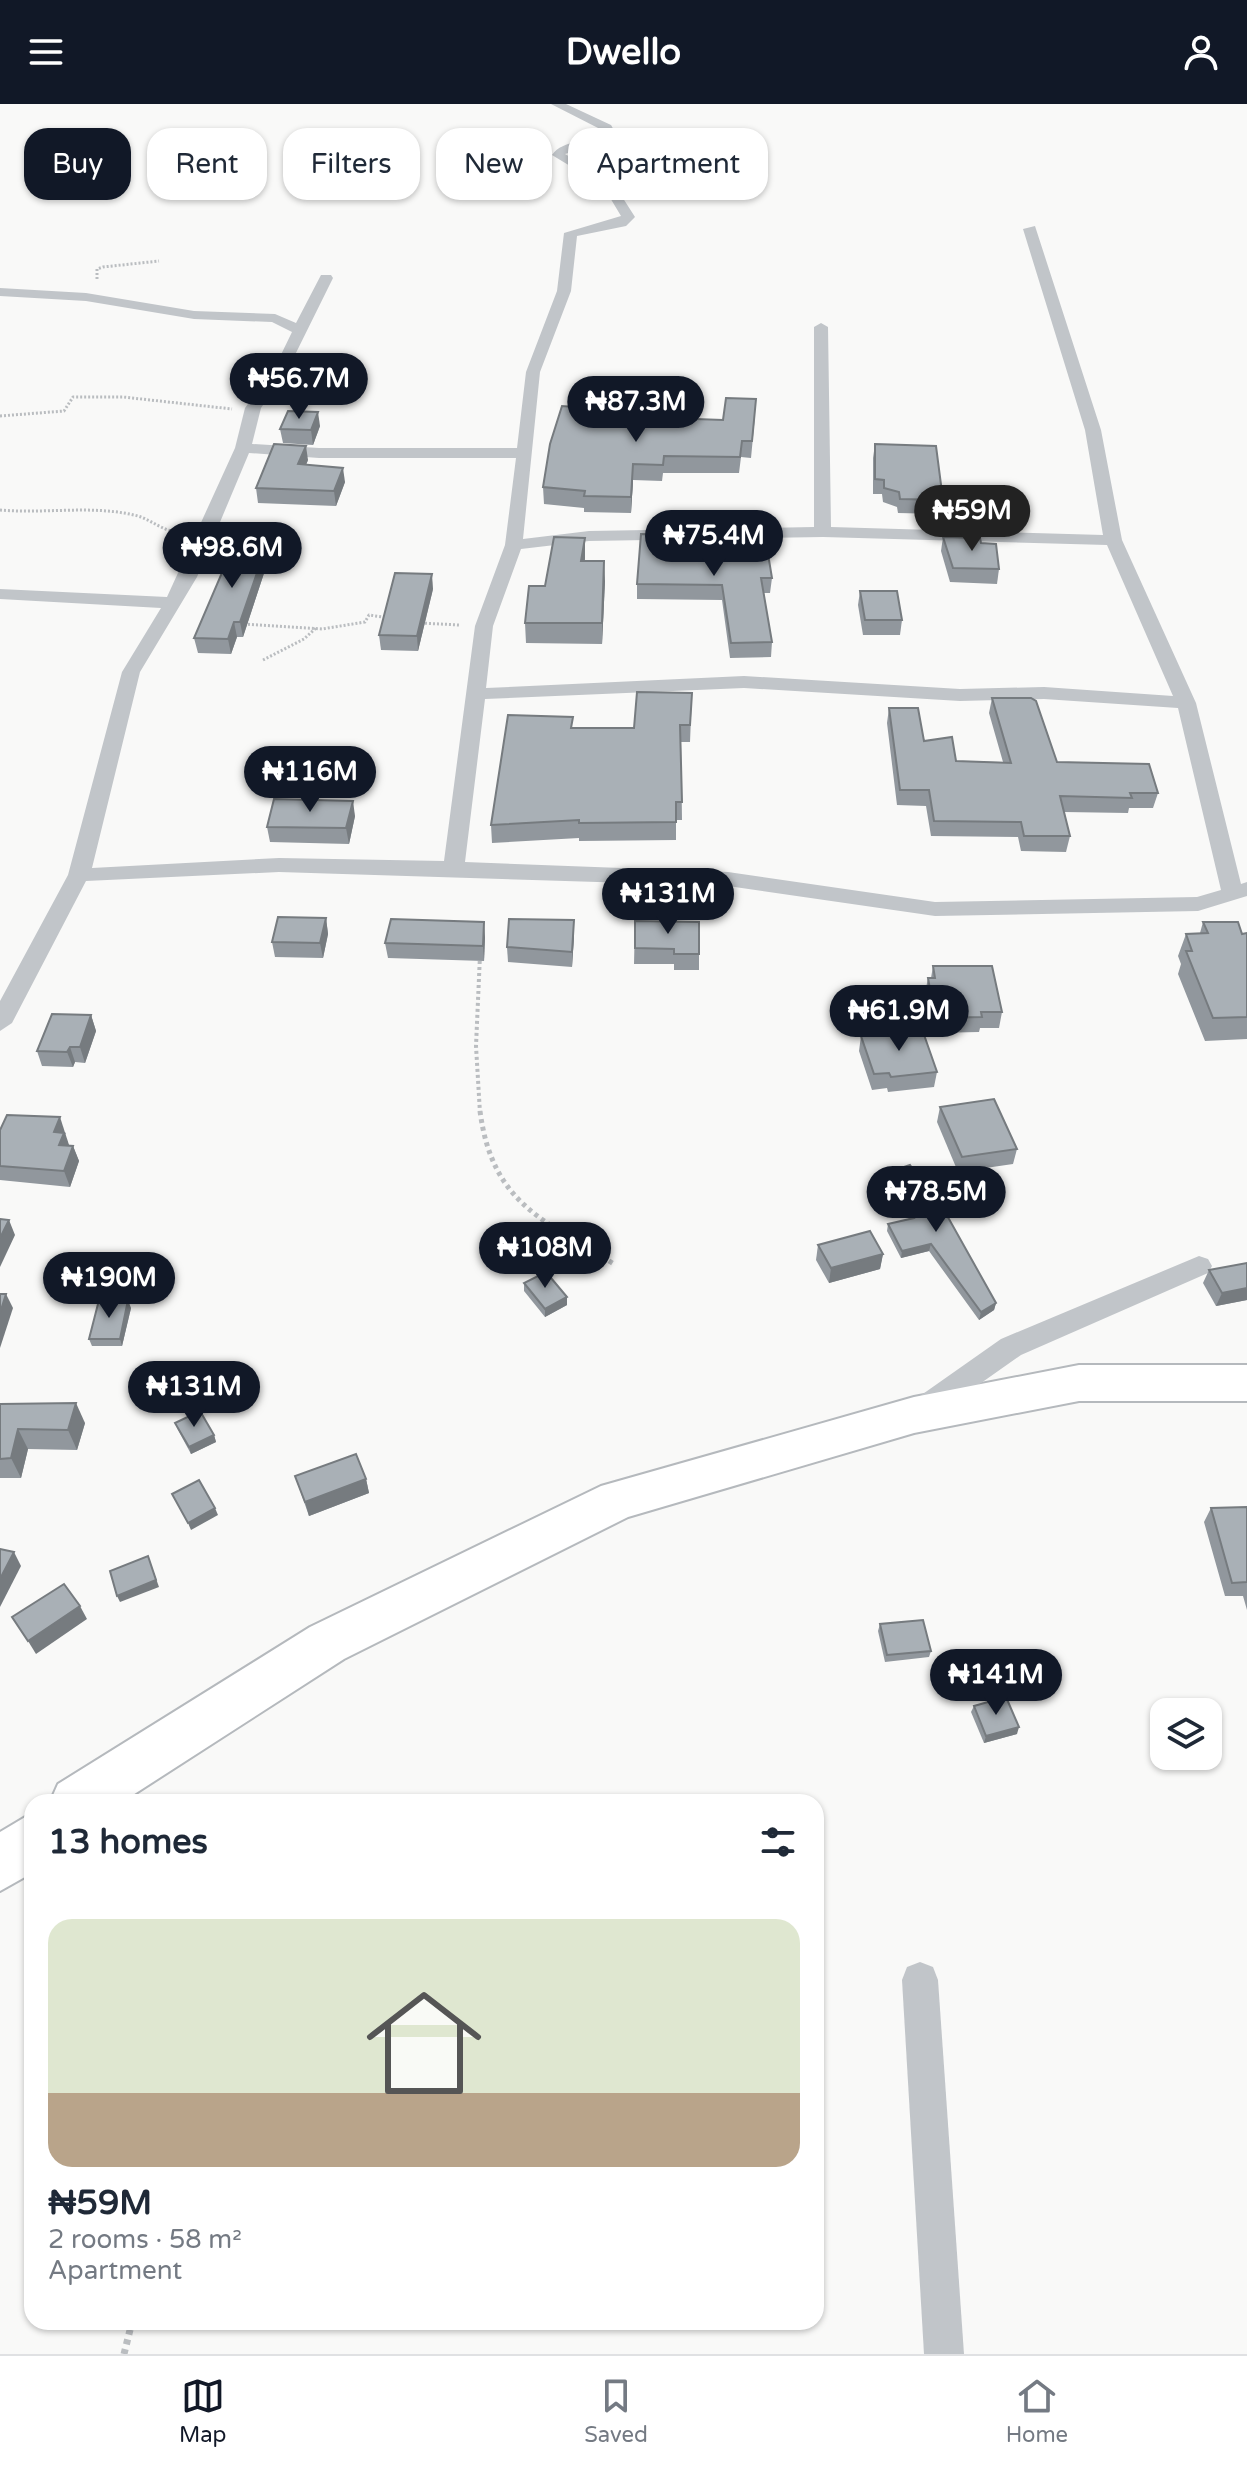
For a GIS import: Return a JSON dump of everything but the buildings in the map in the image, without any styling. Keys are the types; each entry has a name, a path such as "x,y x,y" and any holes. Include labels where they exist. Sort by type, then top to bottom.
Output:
{"main road":[{"path":"89,1794 327,1643 617,1500 914,1415 1079,1383 1247,1383"},
{"path":"0,1865 24,1846"}],"street":[{"path":"454,868 484,626 514,545 533,372 564,291 571,233 621,223 628,217 608,184 558,155 600,139 609,132 607,128 557,104"},
{"path":"79,875 279,865 454,868 728,879 935,909 1198,904 1240,891 1186,703 1113,540 1093,430 1030,229"},
{"path":"0,1023 79,875 131,672 173,603 210,527 243,448 253,408 282,367 326,278"},
{"path":"0,292 86,297 194,315 275,318 299,330"},
{"path":"821,327 823,532"},
{"path":"243,448 319,453 526,453"},
{"path":"514,545 589,536 823,532 1113,540"},
{"path":"0,594 173,603"},
{"path":"474,694 744,682 960,695 1108,696 1186,703"},
{"path":"914,1415 1011,1347 1199,1266"},
{"path":"920,1980 944,2354"}],"path":[{"path":"86,297 100,286 97,269 159,261"},
{"path":"0,416 52,414 64,411 73,397 97,395 230,409 253,408"},
{"path":"0,510 39,514 106,511 165,525 173,533 210,527"},
{"path":"232,624 353,627 365,622 369,615 389,618 394,623"},
{"path":"409,623 484,626"},
{"path":"263,660 304,639 317,627"},
{"path":"480,952 474,1037 485,1145 510,1194 614,1264"},
{"path":"124,2354 130,2330"}]}
